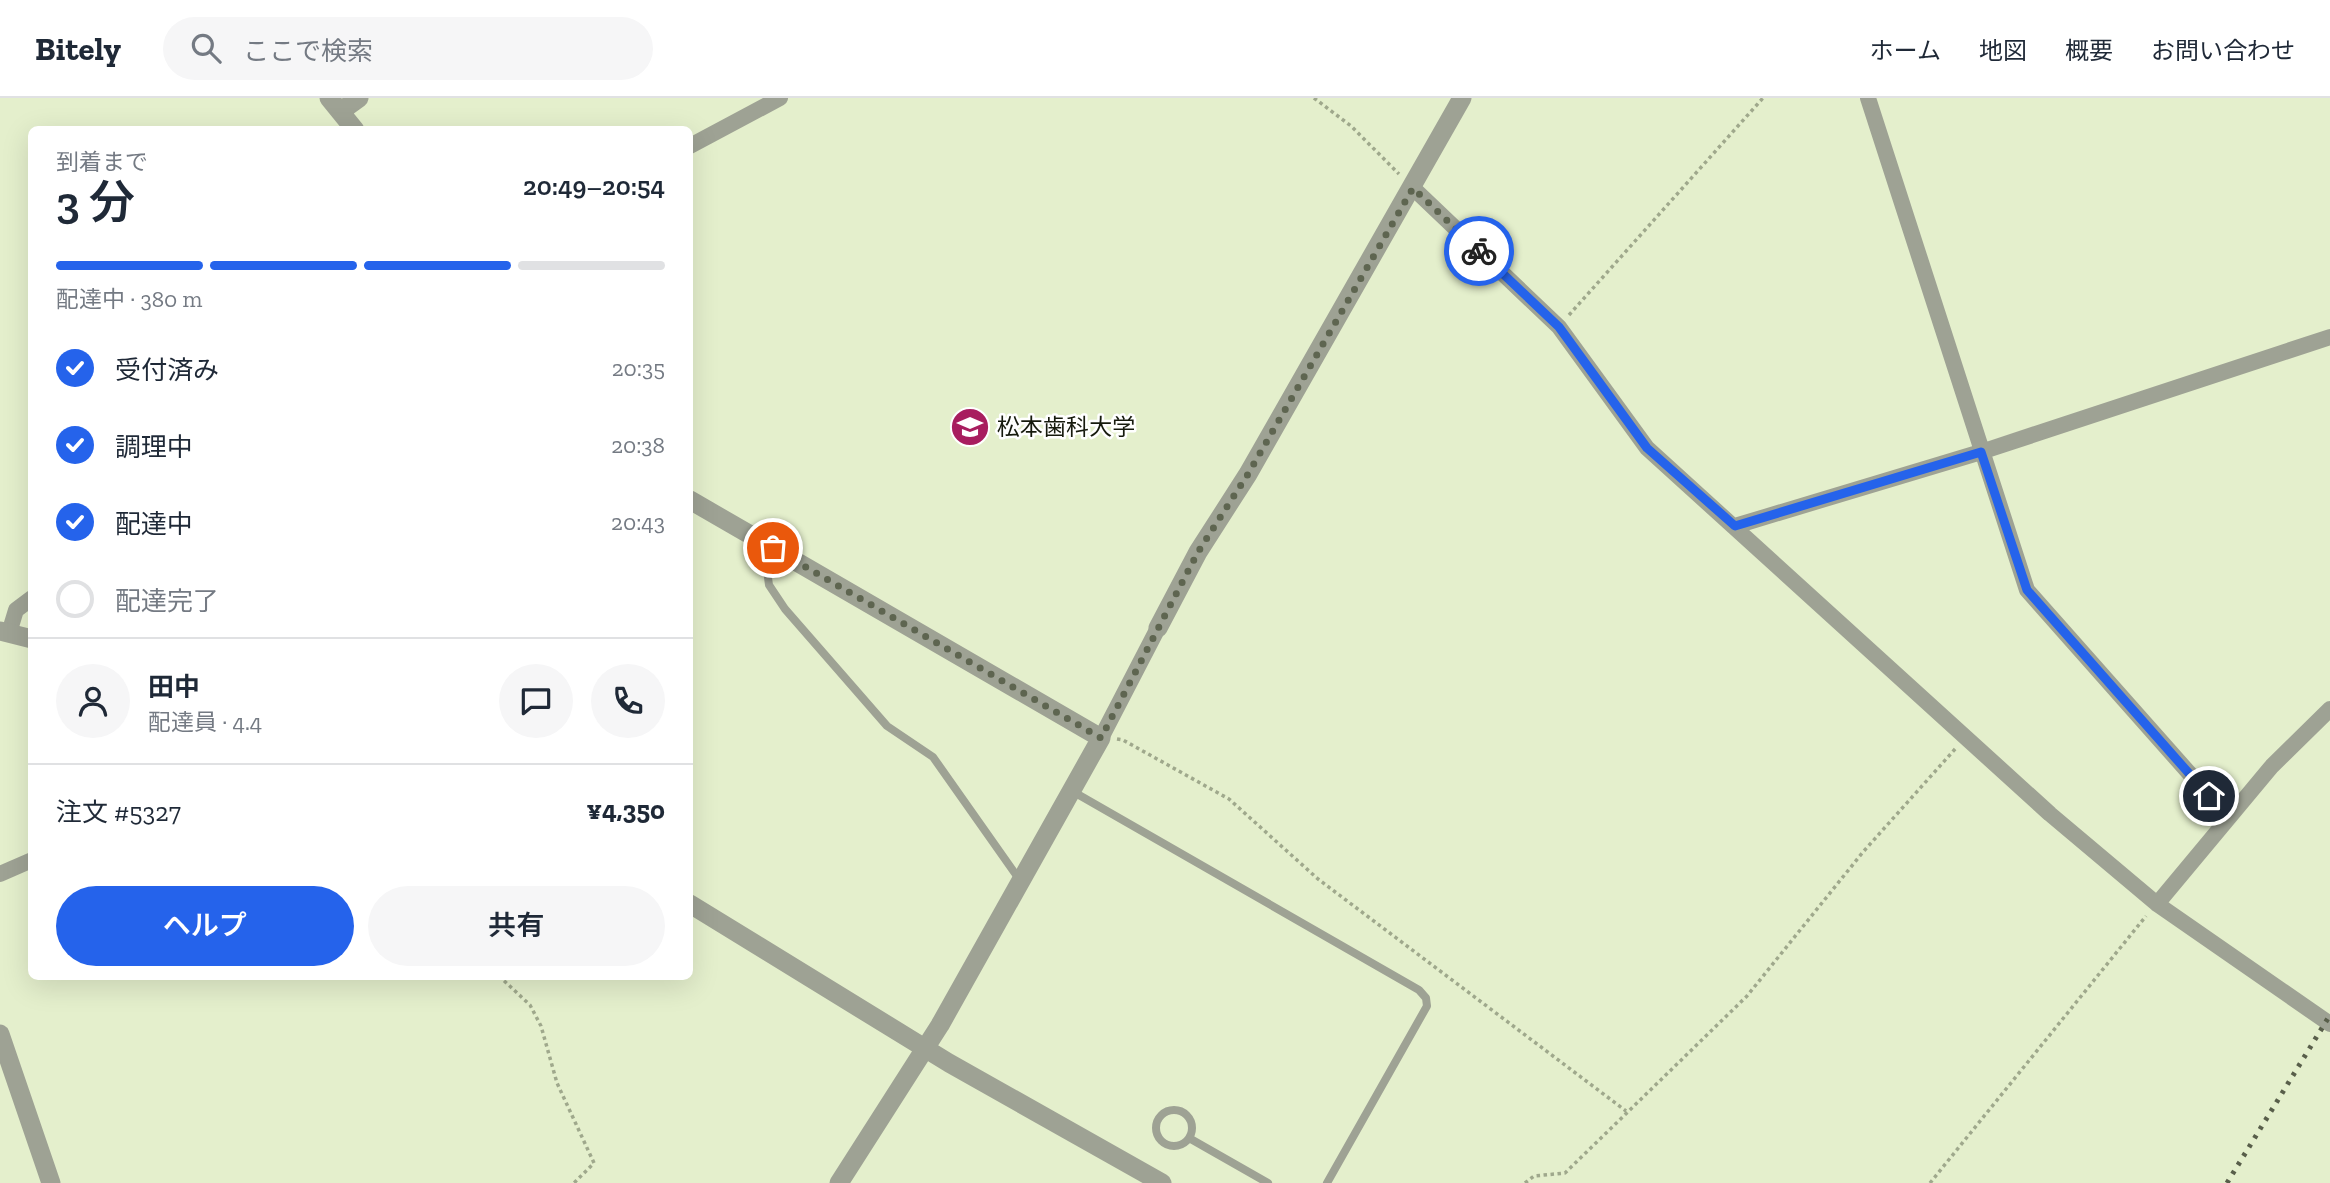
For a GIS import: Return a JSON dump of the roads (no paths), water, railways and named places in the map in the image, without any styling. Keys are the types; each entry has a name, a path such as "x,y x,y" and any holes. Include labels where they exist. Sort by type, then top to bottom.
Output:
{"street":[{"path":"352,126 335,105 359,98"},
{"path":"693,144 780,98"},
{"path":"839,1183 940,1025 1022,883 1198,552 1248,474 1462,98"},
{"path":"1868,98 2027,590 2228,817"},
{"path":"1413,188 1559,327 1647,448 1966,737 2157,904 2330,1024"},
{"path":"1735,526 1981,452 2330,337"},
{"path":"693,502 1101,738"},
{"path":"28,601 16,610 5,632 28,638"},
{"path":"2157,904 2272,766 2330,709"},
{"path":"0,874 28,862"},
{"path":"693,906 924,1047 1162,1183"},
{"path":"0,1034 51,1183"}],"lane":[{"path":"773,548 766,563 769,585 785,609 887,726 933,757 1022,883"},
{"path":"1072,791 1407,983 1426,998 1427,1006 1327,1183"},
{"path":"1166,1111 1183,1112 1191,1121 1189,1138 1179,1145 1167,1145 1157,1136 1158,1119 1166,1111"},
{"path":"1189,1138 1268,1183"}],"railway":[{"path":"2227,1183 2330,1015"}],"place":[{"name":"松本歯科大学","path":"970,427"}]}
